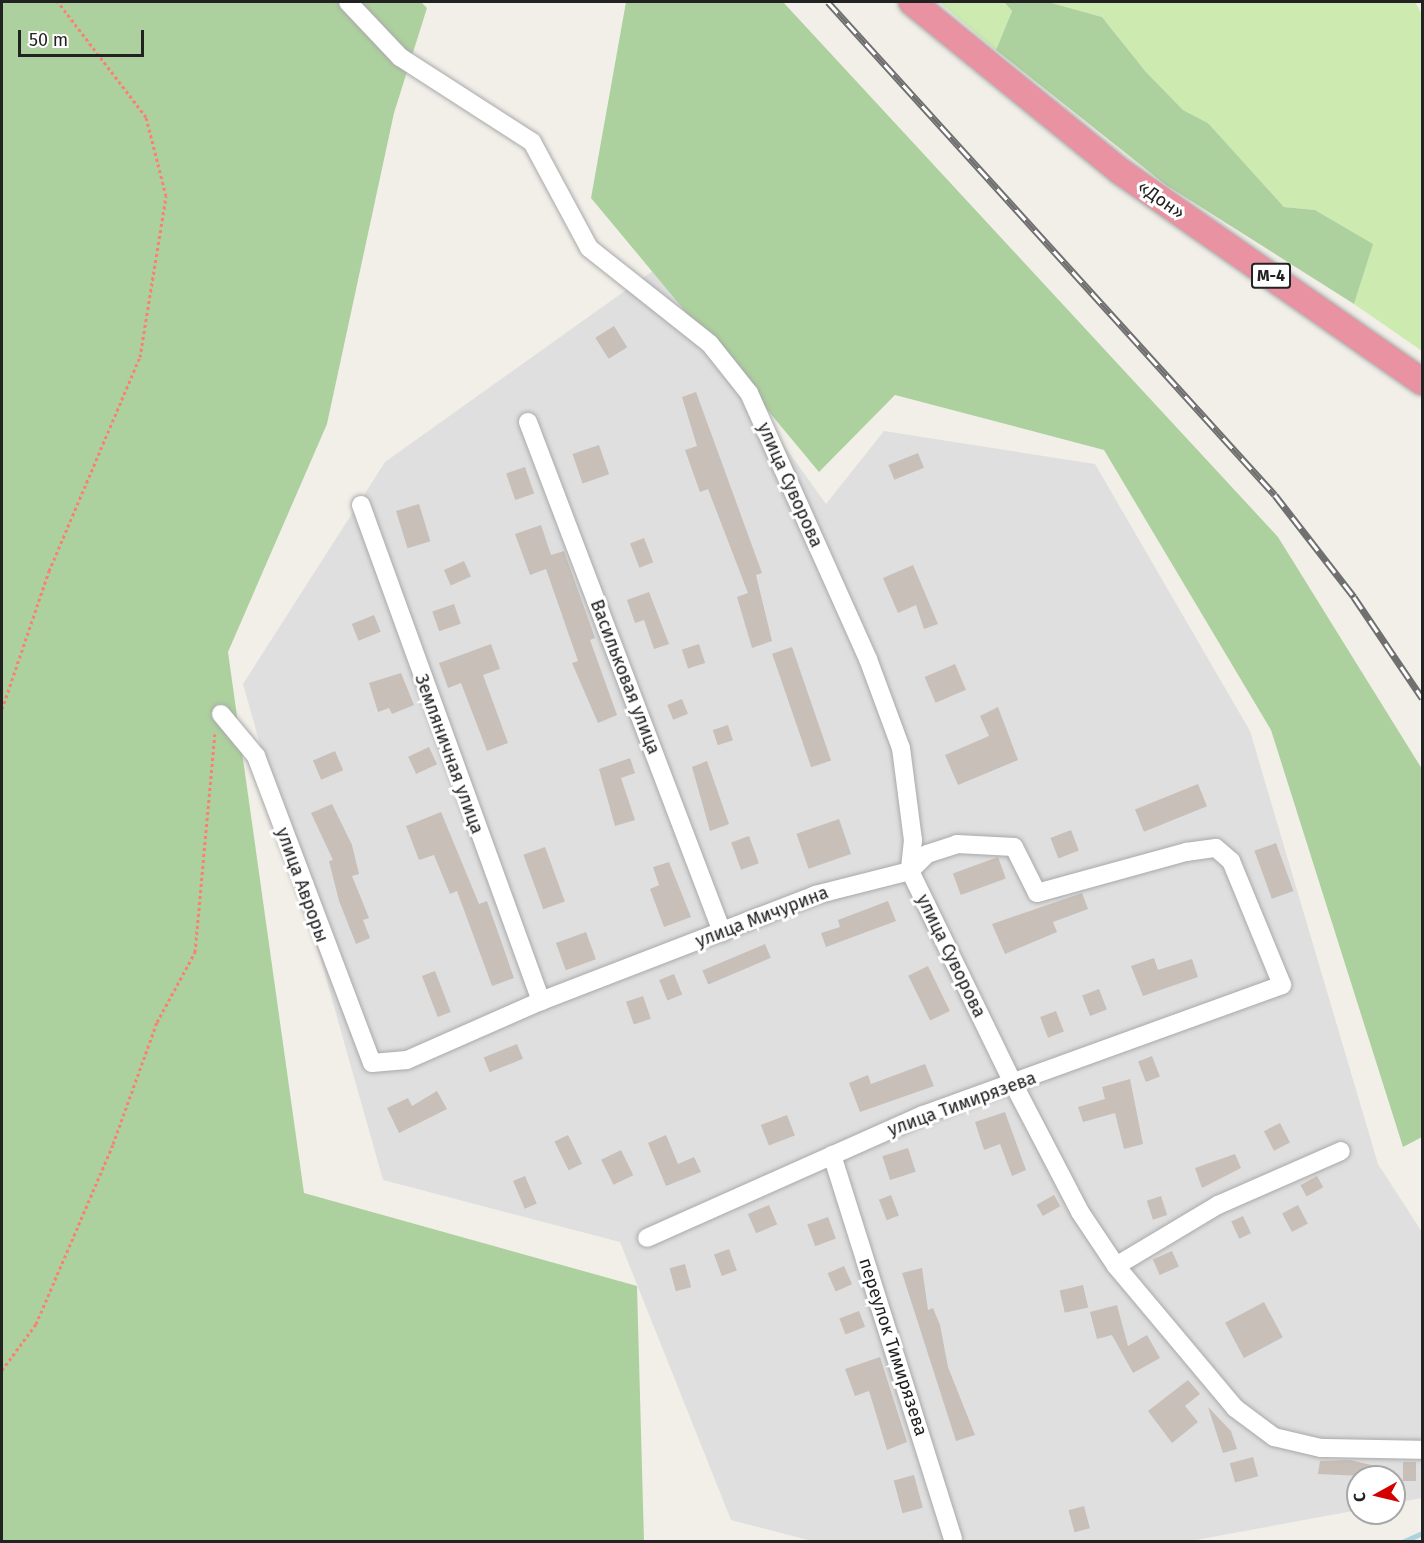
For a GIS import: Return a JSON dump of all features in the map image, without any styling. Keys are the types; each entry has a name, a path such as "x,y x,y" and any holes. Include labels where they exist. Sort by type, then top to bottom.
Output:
{"highway":[{"name":"«Дон»","path":"912,2 1120,171 1422,382"}],"street":[{"name":"улица Суворова","path":"348,2 400,57 532,142 589,248 659,299 710,344 749,393 868,659 901,748 913,840 910,871 1014,1085 1080,1212 1116,1266 1235,1408 1274,1437 1321,1448 1422,1450"},
{"name":"Васильковая улица","path":"528,422 722,932"},
{"name":"Земляничная улица","path":"361,505 541,1001"},
{"name":"улица Авроры","path":"221,714 256,756 372,1063"},
{"name":"улица Мичурина","path":"372,1063 407,1060 541,1001 815,895 910,871 927,854 957,844 997,842 1014,847 1037,893 1186,852 1216,848 1231,861 1282,986"},
{"name":"улица Тимирязева","path":"647,1238 923,1115 1014,1085 1282,986"},
{"path":"1116,1266 1218,1205 1341,1151"},
{"name":"переулок Тимирязева","path":"832,1155 953,1539"}],"path":[{"path":"2,710 49,572 140,357 166,196 146,117 58,2"},
{"path":"2,1370 36,1324 113,1144 157,1022 195,952 215,723 221,714"}],"shaded area":[{"path":"657,268 826,504 884,431 1095,464 1250,731 1378,1164 1422,1232 1422,1498 1406,1501 1406,1465 1346,1465 1346,1512 1185,1542 812,1541 731,1520 620,1242 383,1180 243,684 385,462"}],"green space":[{"path":"2,2 421,2 427,8 394,113 327,424 228,652 304,1193 637,1286 644,1541 2,1542"},
{"path":"626,2 783,2 1278,537 1422,769 1422,1137 1403,1147 1271,730 1104,450 895,395 819,472 591,198"},
{"path":"939,2 1004,2 1012,11 996,50"},
{"path":"1004,2 1048,2 1102,17 1146,72 1183,110 1208,123 1284,207 1315,210 1373,244 1354,304 1166,185 996,50 1012,11"},
{"path":"1048,2 1415,2 1422,14 1422,351 1354,304 1372,244 1315,210 1284,207 1208,123 1183,110 1146,72 1102,17"}],"building":[{"path":"614,326 627,347 609,359 595,338"},
{"path":"696,392 762,573 756,575 772,641 752,648 737,597 748,593 708,489 700,492 685,450 697,446 682,397"},
{"path":"599,445 609,474 583,483 573,454"},
{"path":"918,453 924,468 894,480 888,465"},
{"path":"525,467 534,493 515,500 506,474"},
{"path":"419,504 430,541 407,548 396,511"},
{"path":"541,525 551,555 564,551 595,638 590,640 617,715 598,723 572,663 578,661 546,569 530,575 515,534"},
{"path":"644,538 653,562 639,568 630,543"},
{"path":"464,561 471,577 451,585 444,570"},
{"path":"913,565 938,624 924,629 916,605 898,613 883,578"},
{"path":"649,592 669,644 654,649 644,620 635,623 627,600"},
{"path":"454,604 461,624 439,631 432,611"},
{"path":"374,615 381,632 358,641 352,624"},
{"path":"491,644 500,669 483,675 508,743 487,751 461,683 448,688 439,663"},
{"path":"699,644 705,663 688,669 682,650"},
{"path":"792,647 831,760 811,767 772,654"},
{"path":"955,664 966,690 936,703 925,677"},
{"path":"401,673 414,705 392,714 389,708 378,712 369,683"},
{"path":"682,699 688,714 673,720 667,705"},
{"path":"998,707 1018,760 958,785 945,755 989,736 980,716"},
{"path":"728,725 733,740 718,745 713,730"},
{"path":"429,747 437,764 416,774 408,757"},
{"path":"335,751 343,770 321,780 313,760"},
{"path":"630,758 635,773 621,778 635,820 615,826 599,769"},
{"path":"707,761 729,824 710,831 692,767"},
{"path":"1198,784 1207,806 1144,832 1135,809"},
{"path":"332,804 352,845 359,874 352,876 369,918 363,920 370,938 356,944 339,901 329,861 333,860 311,813"},
{"path":"441,812 479,904 487,901 514,978 492,986 457,891 450,894 434,855 419,860 406,826"},
{"path":"839,819 851,854 808,869 796,834"},
{"path":"1071,830 1079,851 1058,858 1050,838"},
{"path":"749,836 759,863 741,870 731,842"},
{"path":"1276,843 1293,891 1272,899 1254,851"},
{"path":"545,847 565,902 543,909 523,855"},
{"path":"998,857 1006,879 961,895 953,873"},
{"path":"669,862 691,917 664,927 650,889 659,885 653,867"},
{"path":"1082,893 1088,909 1053,922 1057,932 1005,954 992,924"},
{"path":"888,901 896,921 826,947 821,933 840,927 838,920"},
{"path":"586,932 596,959 566,970 556,943"},
{"path":"765,944 771,958 708,984 702,971"},
{"path":"1154,958 1158,970 1192,959 1198,977 1143,996 1131,966"},
{"path":"928,966 950,1011 930,1021 908,976"},
{"path":"435,971 451,1012 438,1017 422,976"},
{"path":"674,974 682,994 667,1000 659,980"},
{"path":"1099,989 1107,1010 1090,1016 1082,995"},
{"path":"643,996 651,1019 634,1025 626,1002"},
{"path":"1056,1011 1064,1032 1048,1038 1040,1017"},
{"path":"517,1044 523,1059 490,1072 484,1057"},
{"path":"1152,1056 1160,1077 1146,1082 1138,1061"},
{"path":"925,1064 934,1086 860,1112 849,1083 868,1075 871,1084"},
{"path":"1130,1079 1143,1144 1124,1149 1115,1113 1083,1122 1078,1107 1105,1099 1102,1087"},
{"path":"437,1091 447,1109 399,1133 387,1108 408,1098 412,1106"},
{"path":"1005,1112 1026,1170 1012,1176 1000,1144 984,1150 975,1122"},
{"path":"787,1115 795,1136 769,1146 761,1125"},
{"path":"1280,1123 1290,1143 1274,1151 1264,1131"},
{"path":"568,1135 582,1164 569,1170 555,1142"},
{"path":"666,1135 678,1164 694,1157 701,1172 666,1186 648,1143"},
{"path":"908,1148 916,1172 890,1180 882,1156"},
{"path":"621,1150 633,1175 614,1185 601,1160"},
{"path":"1235,1154 1241,1168 1202,1188 1195,1168"},
{"path":"525,1176 537,1204 525,1209 513,1181"},
{"path":"1317,1176 1323,1187 1307,1197 1300,1185"},
{"path":"891,1195 899,1216 887,1220 879,1200"},
{"path":"1054,1195 1060,1206 1043,1216 1037,1205"},
{"path":"1161,1196 1167,1215 1153,1220 1147,1201"},
{"path":"769,1205 777,1224 756,1233 748,1214"},
{"path":"1298,1205 1308,1224 1292,1232 1282,1213"},
{"path":"1243,1216 1251,1233 1239,1239 1231,1221"},
{"path":"828,1217 836,1239 815,1246 807,1225"},
{"path":"729,1249 737,1271 722,1276 714,1254"},
{"path":"1172,1251 1179,1267 1160,1275 1153,1260"},
{"path":"685,1264 691,1287 676,1291 670,1268"},
{"path":"844,1266 852,1284 836,1292 828,1273"},
{"path":"922,1268 928,1310 933,1308 940,1325 948,1367 975,1435 956,1441 902,1273"},
{"path":"1083,1285 1088,1307 1065,1313 1060,1290"},
{"path":"1264,1302 1283,1337 1244,1358 1225,1323"},
{"path":"1117,1305 1128,1346 1147,1335 1160,1358 1133,1373 1112,1335 1097,1339 1090,1312"},
{"path":"859,1311 865,1327 845,1334 839,1319"},
{"path":"880,1357 907,1442 887,1450 869,1391 855,1396 845,1369"},
{"path":"1188,1380 1200,1394 1185,1406 1198,1422 1172,1443 1148,1411"},
{"path":"1208,1407 1231,1431 1237,1449 1223,1453"},
{"path":"1253,1457 1258,1476 1235,1483 1230,1463"},
{"path":"1350,1460 1371,1465 1346,1465 1346,1475 1318,1474 1320,1461"},
{"path":"1403,1462 1416,1462 1416,1481 1406,1481 1406,1465 1403,1465"},
{"path":"914,1475 923,1508 903,1513 894,1480"},
{"path":"1084,1506 1090,1528 1074,1532 1069,1510"}],"waterway":[{"path":"1402,1542 1422,1533"}],"railway":[{"path":"828,2 1275,495 1354,597 1422,698"}]}
